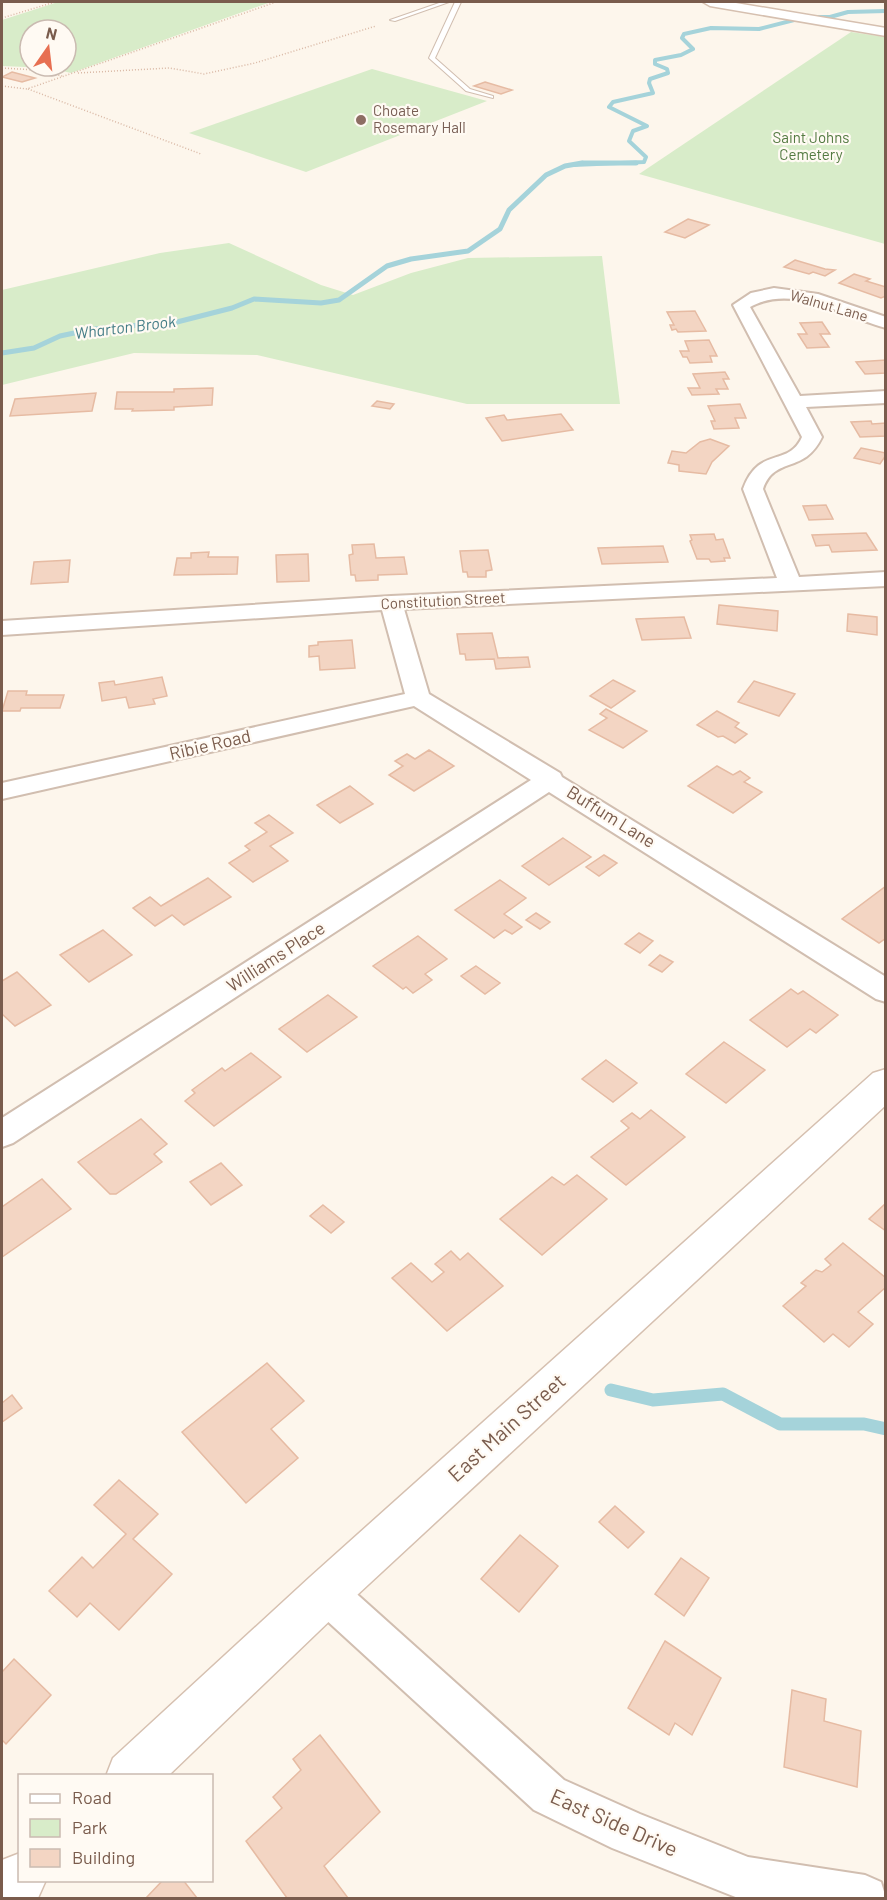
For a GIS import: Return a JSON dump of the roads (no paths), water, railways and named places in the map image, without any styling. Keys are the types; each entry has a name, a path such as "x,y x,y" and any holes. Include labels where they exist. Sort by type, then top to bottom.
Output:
{"main road":[{"path":"710,2 885,32"},
{"name":"East Main Street","path":"133,1774 326,1593 885,1083"},
{"path":"2,1898 18,1882"}],"street":[{"name":"Walnut Lane","path":"791,585 753,489 759,474 772,465 801,456 809,448 812,437 741,305 752,297 769,292 785,292 885,323"},
{"path":"794,402 885,397"},
{"name":"Constitution Street","path":"2,628 391,603 885,579"},
{"path":"391,603 418,698"},
{"name":"Buffum Lane","path":"418,698 551,779 885,991"},
{"name":"Ribie Road","path":"2,791 418,698"},
{"name":"Williams Place","path":"2,1134 551,779"},
{"name":"East Side Drive","path":"326,1593 549,1795 628,1832 748,1880 864,1899"}],"lane":[{"path":"393,20 446,2"},
{"path":"458,2 432,58 468,90 491,97"}],"waterway":[{"name":"Wharton Brook","path":"620,163 644,162 646,157 629,141 633,131 647,126 609,107 613,102 653,93 649,83 650,79 668,73 667,69 655,64 655,60 681,55 693,49 682,38 684,34 711,28 759,29 806,17 830,17 848,12 886,11"},
{"name":"Wharton Brook","path":"2,353 34,348 60,336 93,329 177,322 232,308 254,299 321,303 339,300 387,266 411,259 468,251 500,229 509,210 546,175 565,166 582,163"},
{"name":"Wharton Brook","path":"583,163 620,163"},
{"name":"Wharton Brook","path":"573,165 620,163"},
{"name":"Wharton Brook","path":"620,163 636,163"},
{"path":"611,1390 653,1400 723,1394 780,1424 864,1424 886,1429"}],"place":[{"name":"Choate Rosemary Hall","path":"361,120"}],"park label":[{"name":"Saint Johns Cemetery","path":"811,146"}]}
